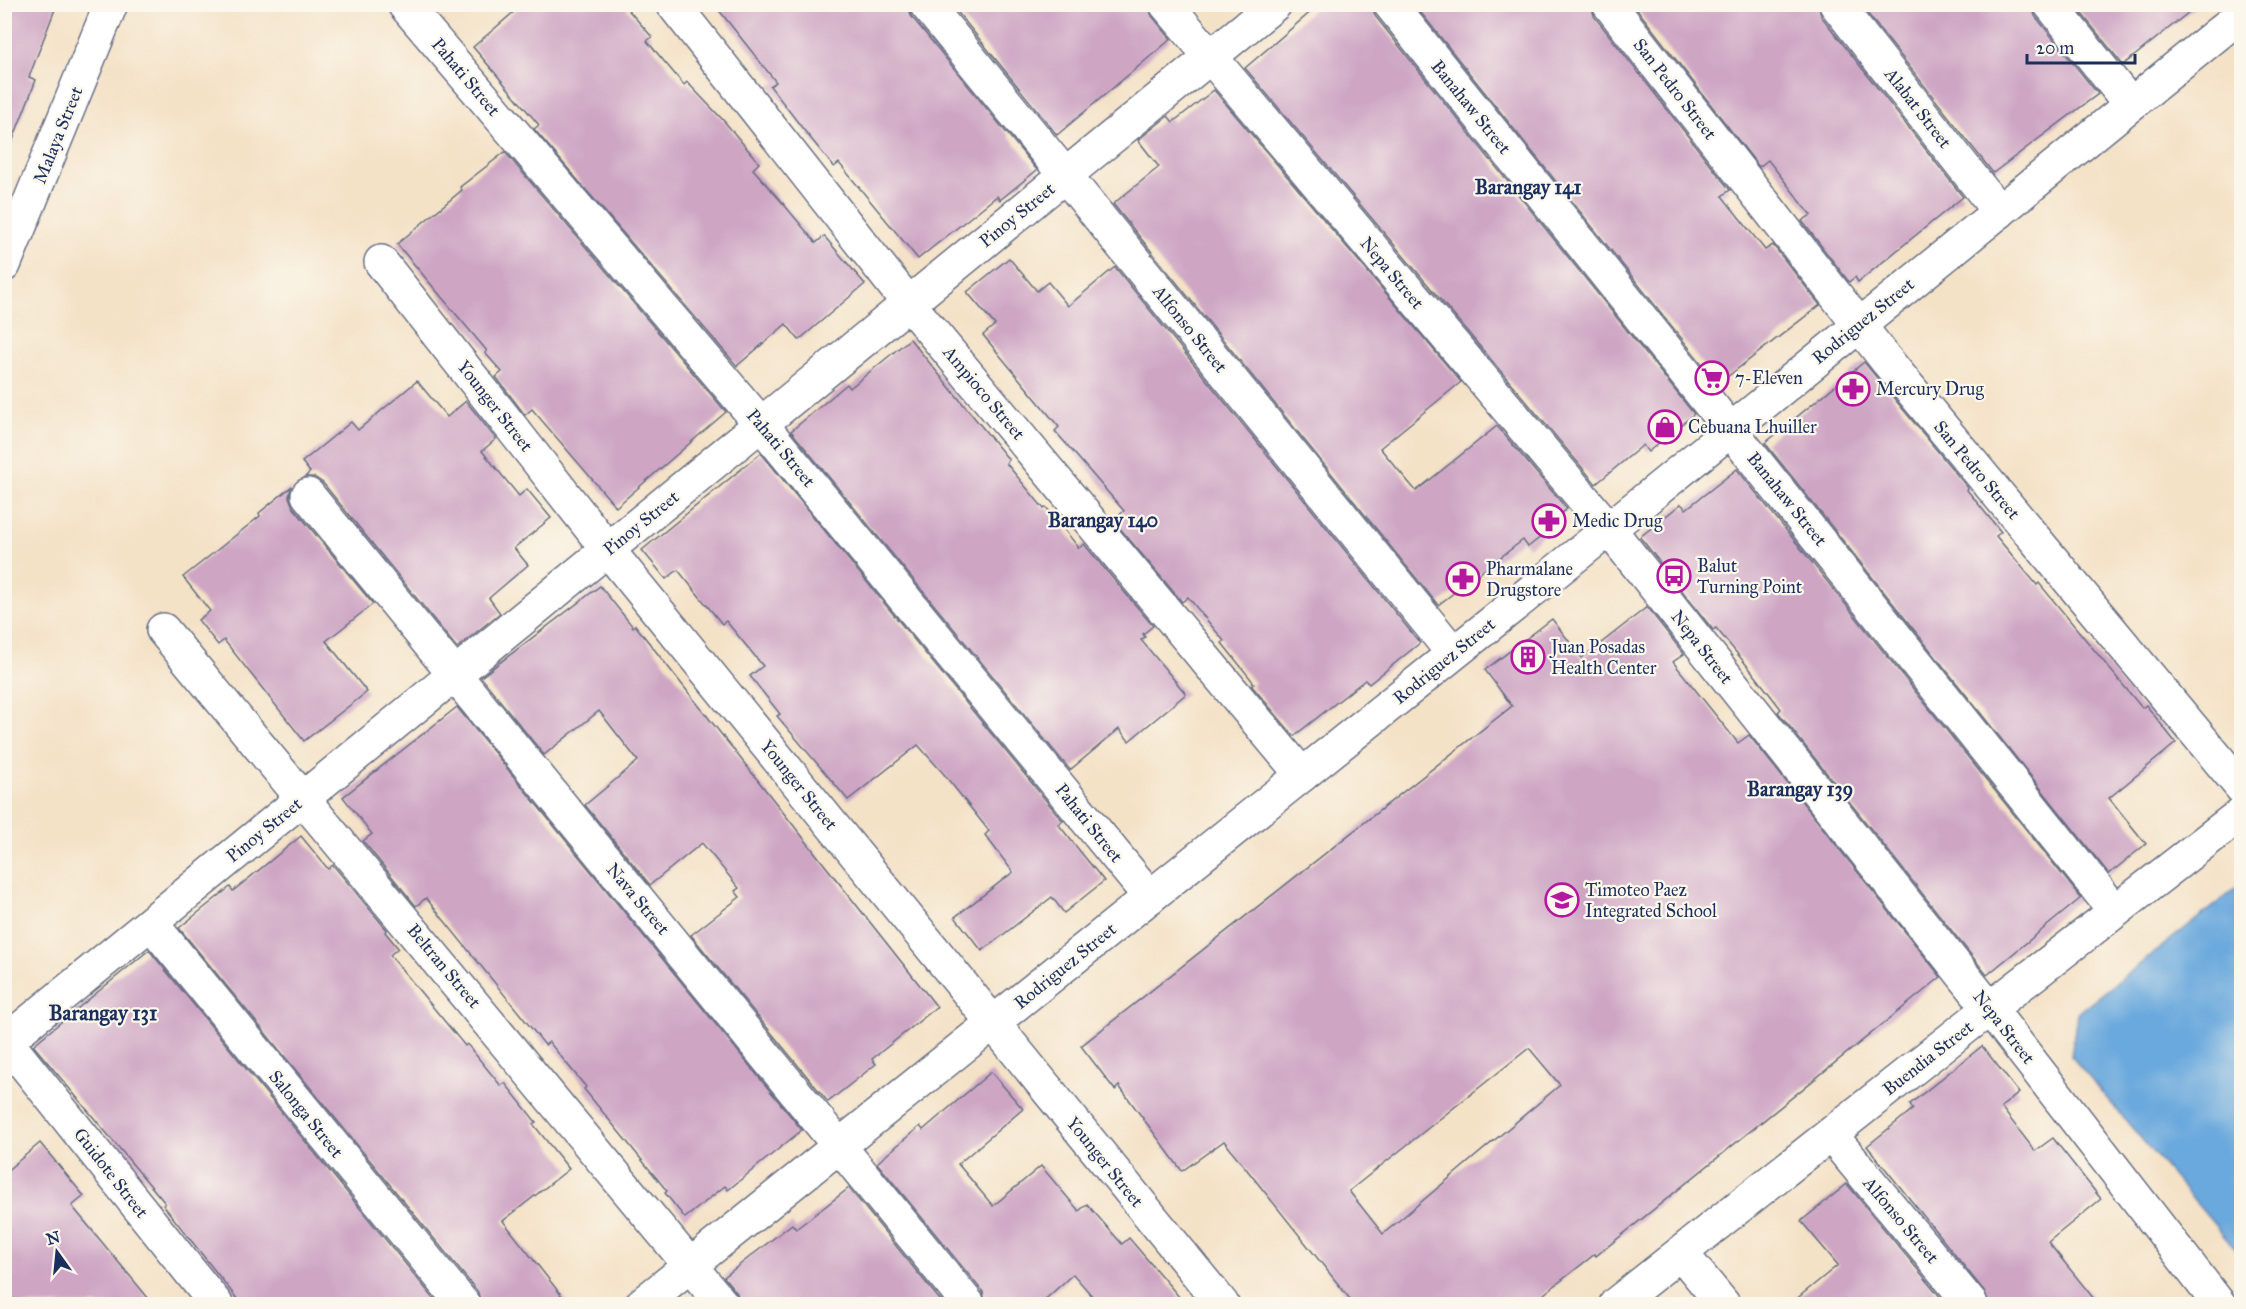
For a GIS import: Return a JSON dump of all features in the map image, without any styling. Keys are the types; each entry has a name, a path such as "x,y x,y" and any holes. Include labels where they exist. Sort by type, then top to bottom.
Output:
{"street":[{"name":"Malaya Street","path":"4,265 111,4"},
{"name":"Pahati Street","path":"404,4 761,424 1150,897"},
{"name":"Ampioco Street","path":"673,4 909,304 1302,775"},
{"name":"Alfonso Street","path":"926,4 1453,653"},
{"name":"Nepa Street","path":"1166,4 1209,58 1609,529 1990,1009 2219,1305"},
{"name":"Pinoy Street","path":"6,1041 1275,4"},
{"name":"Banahaw Street","path":"1390,4 2115,911"},
{"name":"San Pedro Street","path":"1609,4 1859,324 2241,788"},
{"name":"Alabat Street","path":"1836,4 1999,212"},
{"path":"2050,4 2130,104"},
{"name":"Rodriguez Street","path":"642,1305 1609,529 2241,14"},
{"name":"Younger Street","path":"381,262 608,550 1222,1305"},
{"name":"Nava Street","path":"308,495 453,676 968,1305"},
{"name":"Beltran Street","path":"163,630 722,1305"},
{"name":"Buendia Street","path":"1616,1305 2241,813"},
{"name":"Salonga Street","path":"151,923 462,1305"},
{"name":"Guidote Street","path":"6,1041 216,1305"},
{"name":"Alfonso Street","path":"1831,1135 1971,1305"},
{"path":"1681,1253 1723,1305"}],"water":[{"path":"2241,884 2241,1256 2071,1056 2077,1014"}],"building":[{"path":"4,4 57,4 29,77 36,80 7,155 4,155"},
{"path":"523,4 623,4 652,37 647,41 684,85 687,82 759,163 753,169 816,243 824,236 865,284 799,340 786,324 737,366 534,129 539,125 473,47"},
{"path":"714,4 908,4 911,16 1037,170 1000,200 997,196 918,259 839,163 834,167 803,129 770,86 776,82"},
{"path":"951,4 1148,4 1152,16 1171,39 1057,135"},
{"path":"1320,4 1372,4 1375,16 1694,414 1648,452 1643,445 1596,484 1245,68"},
{"path":"1414,4 1591,4 1594,16 1730,190 1722,196 1765,250 1773,245 1820,305 1718,384"},
{"path":"1633,4 1818,4 1821,16 1963,197 1858,282 1855,277 1849,282 1802,221 1811,215 1768,160 1759,167"},
{"path":"1860,4 2032,4 2035,16 2098,94 1993,173"},
{"path":"2074,4 2199,4 2123,65"},
{"path":"1214,90 1461,382 1380,448 1416,491 1497,426 1567,509 1557,517 1561,521 1528,547 1523,540 1438,605 1113,204 1159,167 1138,140 1168,116 1173,122"},
{"path":"505,152 726,412 616,507 532,409 525,415 496,377 502,372 485,353 487,351 397,244 462,190 460,187"},
{"path":"1009,258 1037,291 1048,282 1068,306 1115,267 1420,643 1369,684 1365,680 1294,736 1251,685 1254,683 1222,643 1224,641 1188,597 1182,602 1113,520 1124,511 1055,431 1059,427 983,335 995,325 967,292"},
{"path":"910,339 1009,460 1006,463 1044,509 1046,507 1079,548 1084,544 1153,626 1143,634 1145,637 1141,640 1186,694 1129,741 1119,729 1070,770 791,431 847,384 850,388"},
{"path":"1864,362 1968,488 1967,490 2001,532 1996,536 2037,585 2039,583 2142,708 2146,705 2176,743 2109,798 2146,844 2109,874 1765,443"},
{"path":"417,381 447,417 466,401 496,439 482,451 519,496 527,489 551,518 514,548 528,565 489,598 500,613 457,648 323,483 314,477 305,477 310,472 302,462 351,422 358,430"},
{"path":"761,453 1063,821 1058,824 1104,881 1064,913 1052,897 982,951 955,917 1013,872 985,835 989,831 943,773 918,745 848,800 777,716 780,714 750,676 763,666 726,621 722,624 678,570 666,579 642,550"},
{"path":"1737,469 2081,898 1987,975 1778,712 1781,709 1754,674 1716,628 1713,630 1640,537 1681,504 1686,509"},
{"path":"291,487 289,497 293,507 373,604 326,641 367,692 304,741 224,640 218,645 198,620 210,611 183,577 260,516 259,513"},
{"path":"600,586 633,627 635,625 937,1007 872,1059 876,1064 828,1102 691,935 740,897 735,891 739,888 702,843 650,885 585,805 638,761 599,711 544,755 481,677"},
{"name":"Timoteo Paez Integrated School","path":"1647,607 1684,654 1673,662 1738,743 1749,735 1941,977 1596,1256 1595,1254 1530,1305 1354,1304 1224,1141 1182,1171 1119,1086 1115,1090 1081,1046 1512,706 1485,670 1552,619 1582,658","holes":["1529,1048 1560,1085 1383,1234 1349,1191"]},
{"path":"457,707 802,1130 728,1190 725,1186 685,1218 665,1193 667,1191 549,1042 545,1045 426,898 416,906 363,841 372,834 343,797"},
{"path":"301,836 328,869 333,865 387,930 385,932 398,948 390,955 465,1046 467,1044 501,1086 505,1083 536,1122 533,1124 569,1169 503,1221 569,1305 481,1305 478,1292 179,928 230,887 233,891"},
{"path":"149,950 439,1305 242,1305 163,1205 165,1203 33,1045"},
{"path":"1982,1046 2019,1093 2001,1107 2035,1151 2053,1138 2101,1199 2048,1242 2099,1305 1989,1305 1985,1292 1867,1146 1913,1109 1910,1104"},
{"path":"991,1072 1023,1109 958,1164 993,1206 1041,1166 1079,1211 1087,1204 1122,1244 1129,1238 1186,1305 1100,1305 1073,1274 1039,1305 986,1305 983,1292 877,1163 920,1126 923,1130"},
{"path":"40,1143 84,1196 72,1206 154,1305 4,1305 4,1173"},
{"path":"1847,1184 1947,1305 1789,1305 1838,1265 1801,1221"},
{"path":"849,1188 944,1305 740,1305 737,1293 724,1277 792,1224 796,1229"}],"place":[{"name":"7-Eleven","path":"1712,378"},
{"name":"Mercury Drug","path":"1853,389"},
{"name":"Cebuana Lhuiller","path":"1665,427"},
{"name":"Medic Drug","path":"1549,521"},
{"name":"Balut Turning Point","path":"1674,576"},
{"name":"Pharmalane Drugstore","path":"1463,579"},
{"name":"Juan Posadas Health Center","path":"1528,657"},
{"name":"Timoteo Paez Integrated School","path":"1562,900"}],"district":[{"name":"Barangay 141","path":"1528,187"},
{"name":"Barangay 140","path":"1103,520"},
{"name":"Barangay 139","path":"1800,789"},
{"name":"Barangay 131","path":"103,1013"}]}
